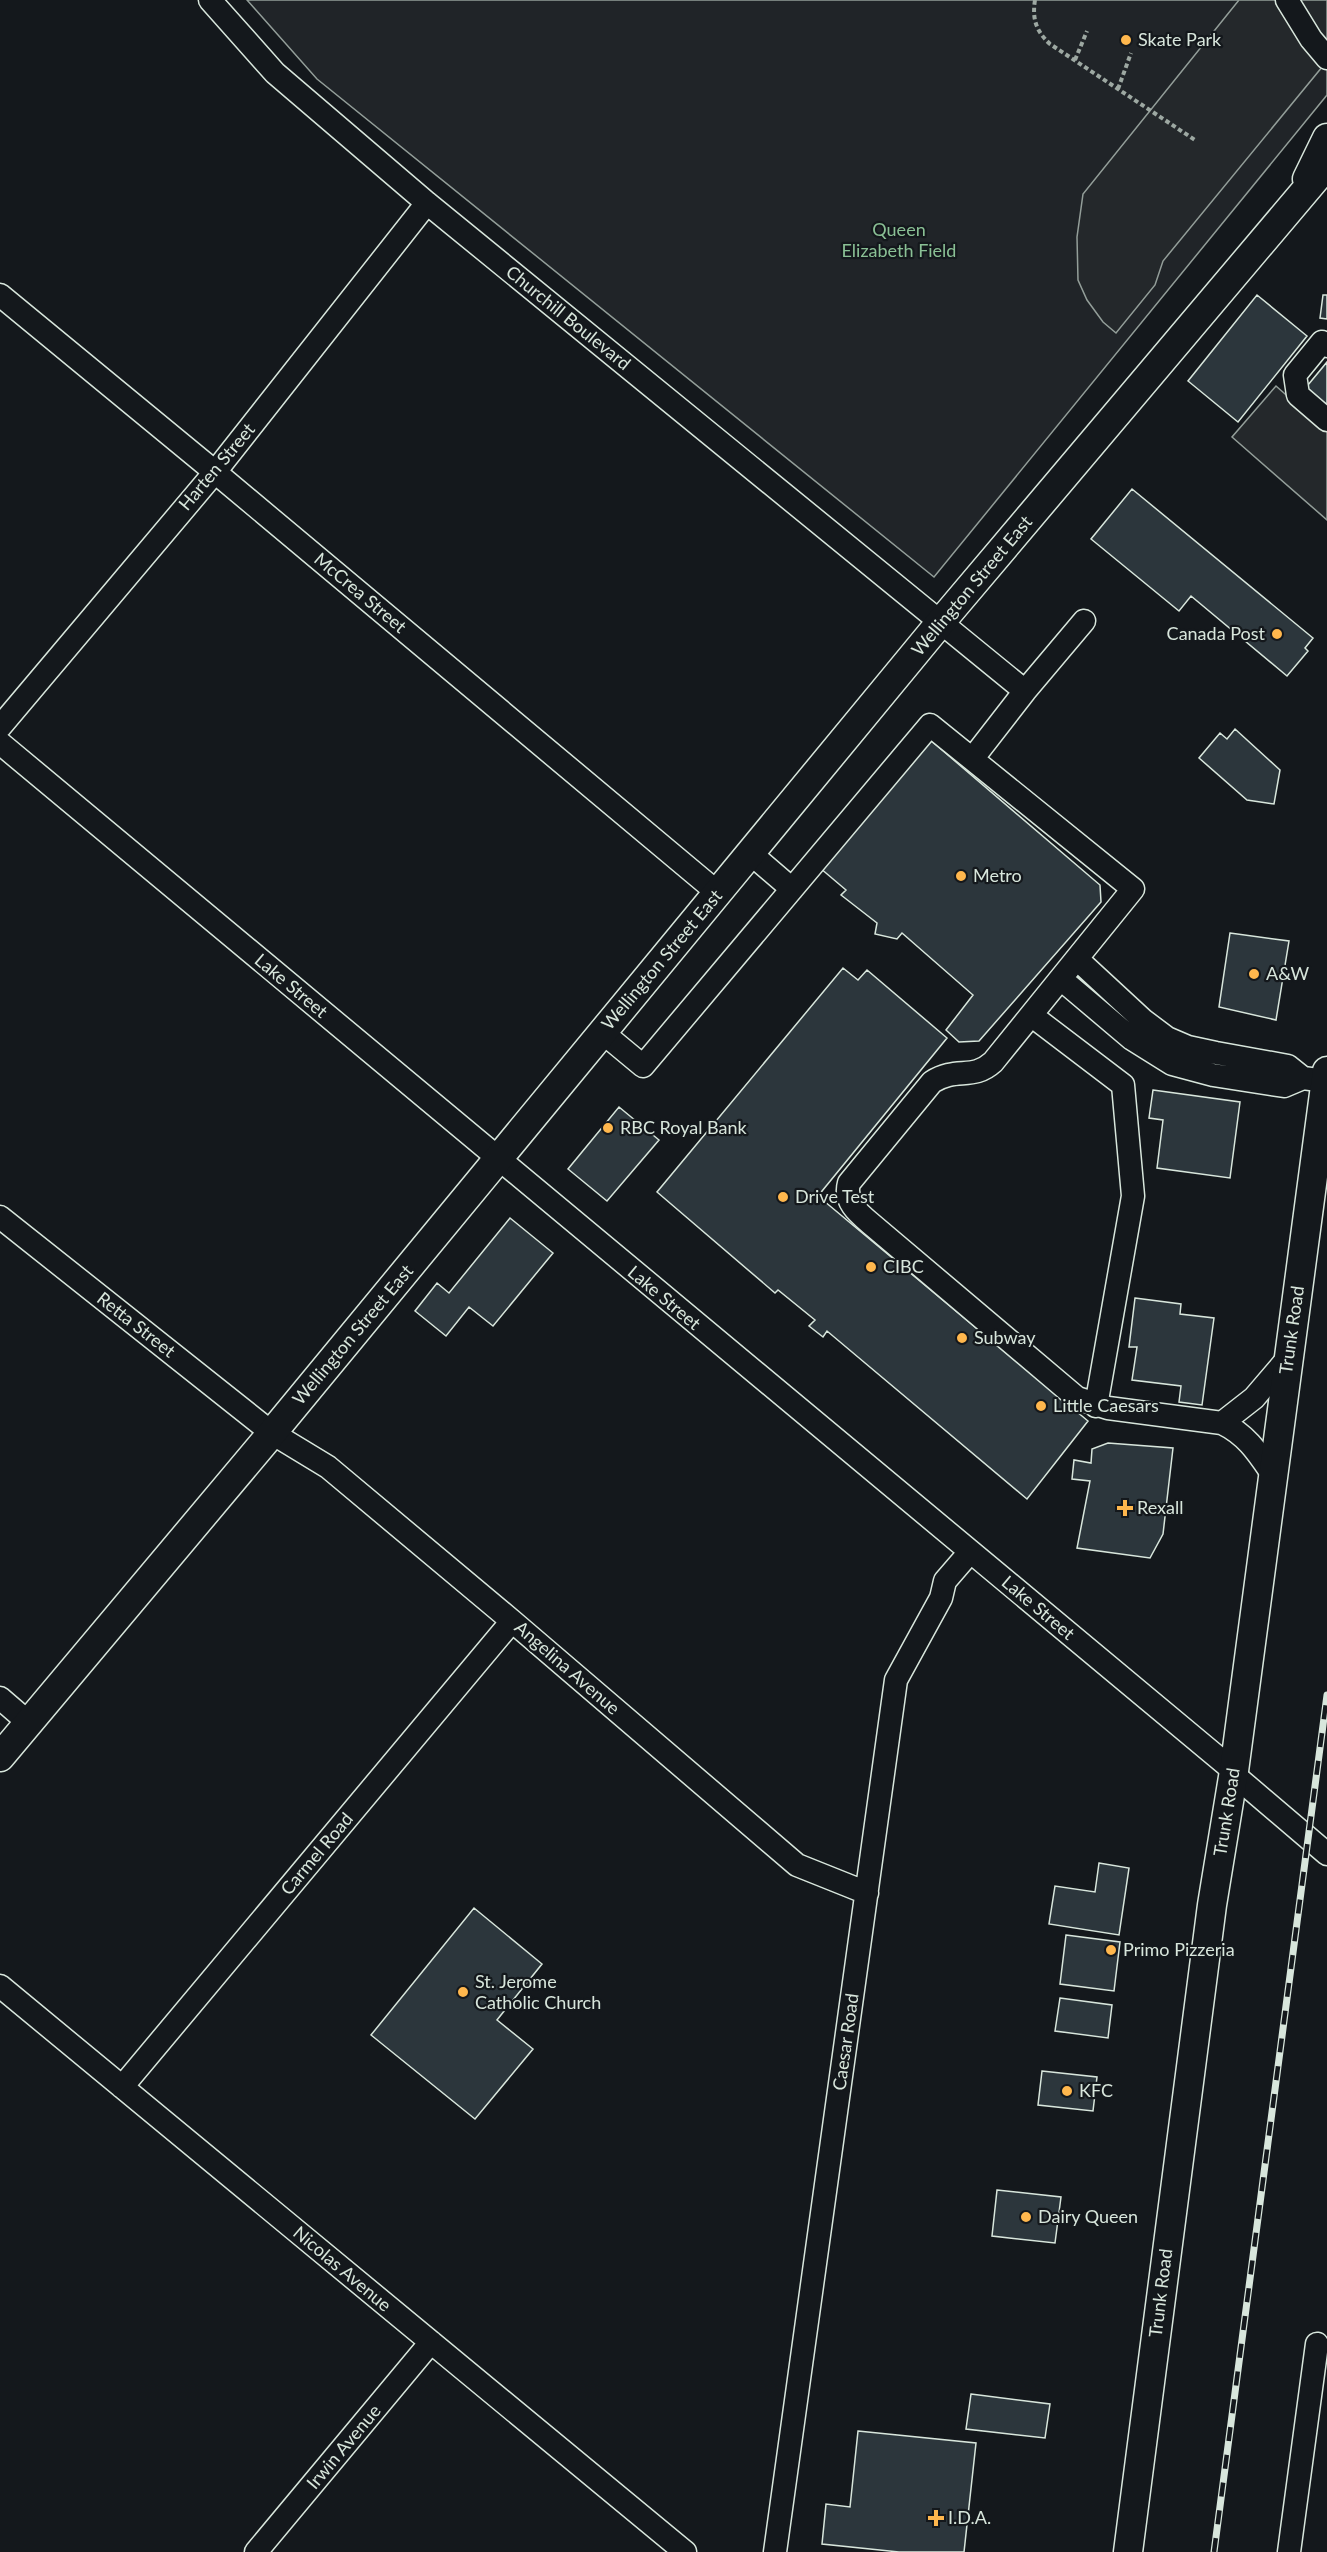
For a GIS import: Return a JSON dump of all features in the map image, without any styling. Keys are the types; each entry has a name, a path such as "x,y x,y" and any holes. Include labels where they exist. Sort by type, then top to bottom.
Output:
{"main road":[{"path":"1297,201 1327,138"},
{"name":"Wellington Street East","path":"0,1757 272,1433 940,623 1327,165"},
{"name":"Trunk Road","path":"1128,2552 1212,1905 1234,1771 1289,1357 1318,1077"}],"street":[{"name":"Churchill Boulevard","path":"210,0 275,73 427,203 1025,691"},
{"path":"1287,0 1311,39 1327,58"},
{"name":"Harten Street","path":"0,727 215,472 427,203"},
{"name":"McCrea Street","path":"0,296 215,472 718,893"},
{"path":"1327,346 1322,342 1295,375 1298,395 1327,420"},
{"path":"973,758 1084,621"},
{"path":"602,1032 643,1066 930,724 1133,890 985,1070 975,1073 944,1074 932,1082 849,1183 847,1191 854,1209 1077,1398 1096,1406 1222,1423 1236,1429 1249,1440 1273,1475"},
{"name":"Lake Street","path":"0,743 1234,1771 1239,1779 1327,1854"},
{"path":"750,853 792,889"},
{"path":"1077,958 1143,1020 1167,1038 1188,1047 1287,1066 1318,1077"},
{"path":"1061,979 1132,1039 1172,1064 1213,1075 1284,1086 1318,1077"},
{"path":"1031,1015 1123,1085 1133,1196 1096,1406"},
{"name":"Retta Street","path":"0,1217 272,1433"},
{"path":"1222,1423 1254,1398 1289,1357"},
{"name":"Angelina Avenue","path":"272,1433 328,1467 512,1621 796,1865 867,1893"},
{"name":"Caesar Road","path":"775,2552 896,1680 941,1598 945,1581 970,1552"},
{"name":"Carmel Road","path":"122,2087 512,1621"},
{"path":"0,1698 29,1723"},
{"name":"Nicolas Avenue","path":"0,1986 685,2552"},
{"name":"Irwin Avenue","path":"256,2552 431,2342"},
{"path":"1289,2552 1317,2344"}],"path":[{"path":"1035,0 1033,15 1041,36 1196,140"},
{"path":"1075,60 1087,32"},
{"path":"1118,89 1131,53"}],"green space":[{"name":"Queen Elizabeth Field","path":"247,0 1327,0 1327,95 934,577 317,79"}],"shaded area":[{"path":"1239,0 1327,0 1327,61 1163,261 1155,285 1116,333 1103,322 1087,300 1078,280 1077,237 1083,194"},
{"path":"1276,386 1327,431 1327,520 1232,437"}],"building":[{"path":"1257,295 1307,336 1238,422 1188,381"},
{"path":"1323,295 1327,295 1327,319 1320,318"},
{"path":"1327,362 1327,411 1303,391"},
{"path":"1132,489 1313,638 1305,648 1308,651 1287,676 1191,596 1179,611 1091,539"},
{"path":"1235,729 1280,770 1274,804 1247,800 1199,758 1220,733 1227,739"},
{"path":"928,738 1100,885 1101,902 979,1041 959,1042 946,1030 973,995 902,933 897,939 875,934 877,923 841,895 846,890 820,868"},
{"name":"A&W","path":"1230,933 1289,941 1276,1020 1219,1007"},
{"path":"843,968 858,980 867,970 947,1038 818,1196 1088,1421 1027,1499 827,1331 823,1337 809,1326 815,1320 778,1290 775,1293 657,1192"},
{"path":"1153,1090 1240,1102 1230,1178 1157,1168 1163,1120 1149,1118"},
{"path":"619,1107 659,1140 607,1201 568,1169"},
{"path":"510,1218 553,1253 493,1326 469,1307 446,1336 415,1311 437,1283 449,1293"},
{"path":"1135,1298 1181,1304 1180,1314 1214,1318 1202,1405 1179,1402 1181,1386 1132,1380 1137,1347 1129,1347"},
{"name":"Rexall","path":"1108,1443 1173,1448 1163,1534 1150,1558 1077,1548 1090,1481 1072,1479 1074,1460 1091,1463 1092,1449"},
{"path":"1099,1863 1129,1868 1119,1935 1049,1924 1055,1886 1095,1892"},
{"name":"St. Jerome Catholic Church","path":"474,1908 542,1964 497,2020 533,2049 475,2119 371,2035"},
{"path":"1066,1935 1120,1942 1114,1991 1060,1984"},
{"path":"1060,1998 1112,2005 1108,2038 1055,2031"},
{"name":"KFC","path":"1042,2071 1097,2077 1093,2111 1038,2105"},
{"name":"Dairy Queen","path":"997,2190 1061,2197 1055,2243 992,2236"},
{"path":"971,2394 1050,2404 1045,2438 966,2429"},
{"path":"858,2431 976,2443 964,2552 899,2552 822,2544 826,2504 850,2507"}],"railway":[{"path":"1214,2552 1327,1695"}],"place":[{"name":"Skate Park","path":"1126,40"},
{"name":"Canada Post","path":"1277,634"},
{"name":"Metro","path":"961,876"},
{"name":"A&W","path":"1254,974"},
{"name":"RBC Royal Bank","path":"608,1128"},
{"name":"Drive Test","path":"783,1197"},
{"name":"CIBC","path":"871,1267"},
{"name":"Subway","path":"962,1338"},
{"name":"Little Caesars","path":"1041,1406"},
{"name":"Rexall","path":"1125,1508"},
{"name":"Primo Pizzeria","path":"1111,1950"},
{"name":"St. Jerome Catholic Church","path":"463,1992"},
{"name":"KFC","path":"1067,2091"},
{"name":"Dairy Queen","path":"1026,2217"},
{"name":"I.D.A.","path":"936,2518"}]}
